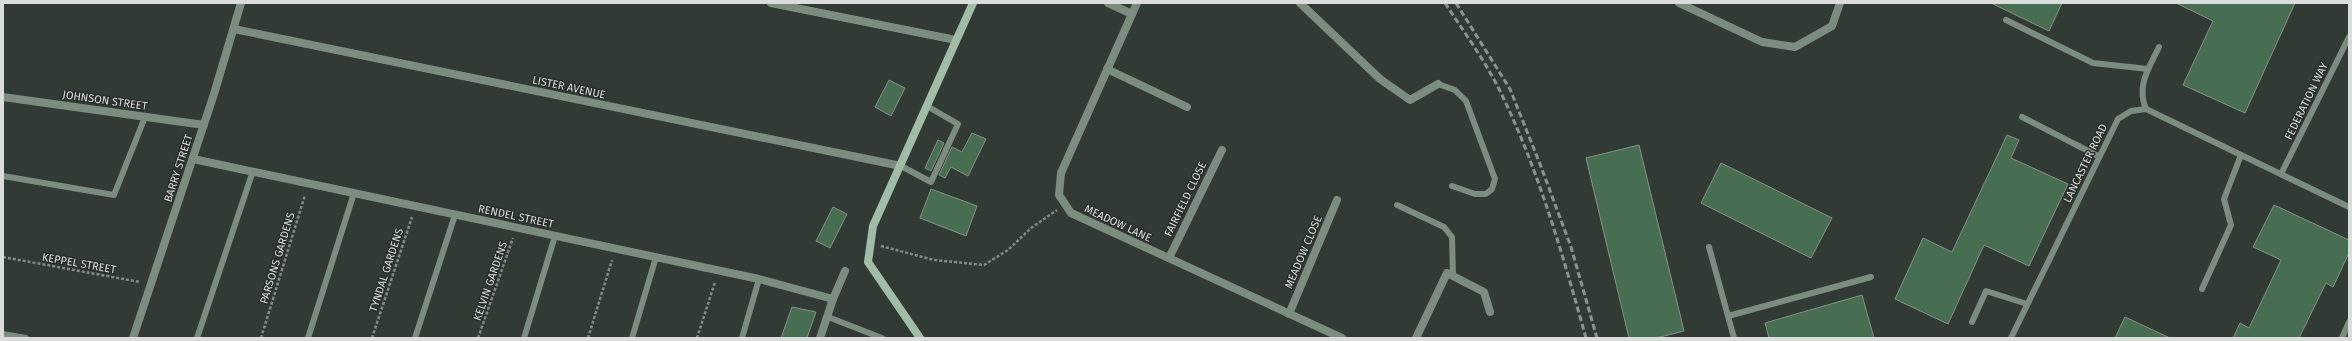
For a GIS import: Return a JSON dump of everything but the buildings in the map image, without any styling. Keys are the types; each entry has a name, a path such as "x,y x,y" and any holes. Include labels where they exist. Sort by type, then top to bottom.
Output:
{"street":[{"name":"BARRY STREET","path":"133,338 193,159 241,3"},
{"path":"771,3 956,40"},
{"path":"920,338 868,262 870,244 873,226 973,3"},
{"path":"1108,3 1132,14"},
{"path":"1065,204 1059,195 1061,173 1137,3"},
{"path":"1300,3 1380,79 1410,100 1438,84"},
{"path":"1679,3 1762,42 1795,47 1832,26 1840,3"},
{"name":"LISTER AVENUE","path":"234,29 901,166"},
{"path":"1107,69 1187,108"},
{"name":"JOHNSON STREET","path":"3,97 204,124"},
{"name":"FAIRFIELD CLOSE","path":"1169,258 1222,150"},
{"name":"RENDEL STREET","path":"193,159 656,257 718,272 759,279 833,299"},
{"name":"MEADOW CLOSE","path":"1289,314 1337,200"},
{"name":"MEADOW LANE","path":"1065,204 1072,214 1342,338"},
{"path":"820,338 833,299 845,271"},
{"path":"1416,338 1447,273 1484,292 1490,312"}],"lane":[{"path":"2006,20 2093,63 2148,69"},
{"name":"FEDERATION WAY","path":"2281,174 2349,37"},
{"path":"2159,47 2142,82 2142,99 2146,109 2349,207"},
{"path":"1438,84 1455,90 1466,101 1495,179 1492,189 1486,194 1475,194 1452,186"},
{"path":"901,166 931,182 958,124 927,106"},
{"name":"LANCASTER ROAD","path":"2011,338 2098,156 2118,119 2131,111 2146,109"},
{"path":"3,176 114,195 145,116"},
{"path":"2022,117 2098,156"},
{"path":"2202,289 2231,225 2224,199 2241,155"},
{"path":"197,338 253,171"},
{"path":"308,338 354,193"},
{"path":"1397,205 1444,227 1452,236 1453,276"},
{"path":"415,338 455,215"},
{"path":"524,338 555,236"},
{"path":"1709,247 1734,338"},
{"path":"632,338 656,257"},
{"path":"1728,316 1871,277"},
{"path":"742,338 759,279"},
{"path":"1972,322 1986,291 2027,304"},
{"path":"828,317 882,338"},
{"path":"2342,338 2349,322"},
{"path":"3,334 26,338"}],"path":[{"name":"PARSONS GARDENS","path":"261,338 309,184"},
{"path":"870,244 934,260 984,265 1008,250 1031,228 1065,204"},
{"name":"TYNDAL GARDENS","path":"372,338 416,206"},
{"name":"KELVIN GARDENS","path":"478,338 517,228"},
{"path":"588,338 616,249"},
{"name":"KEPPEL STREET","path":"3,257 151,284"},
{"path":"697,338 718,272"}],"railway":[{"path":"1445,3 1489,70 1515,123 1539,183 1586,338"},
{"path":"1456,3 1510,89 1571,247 1597,338"}]}
